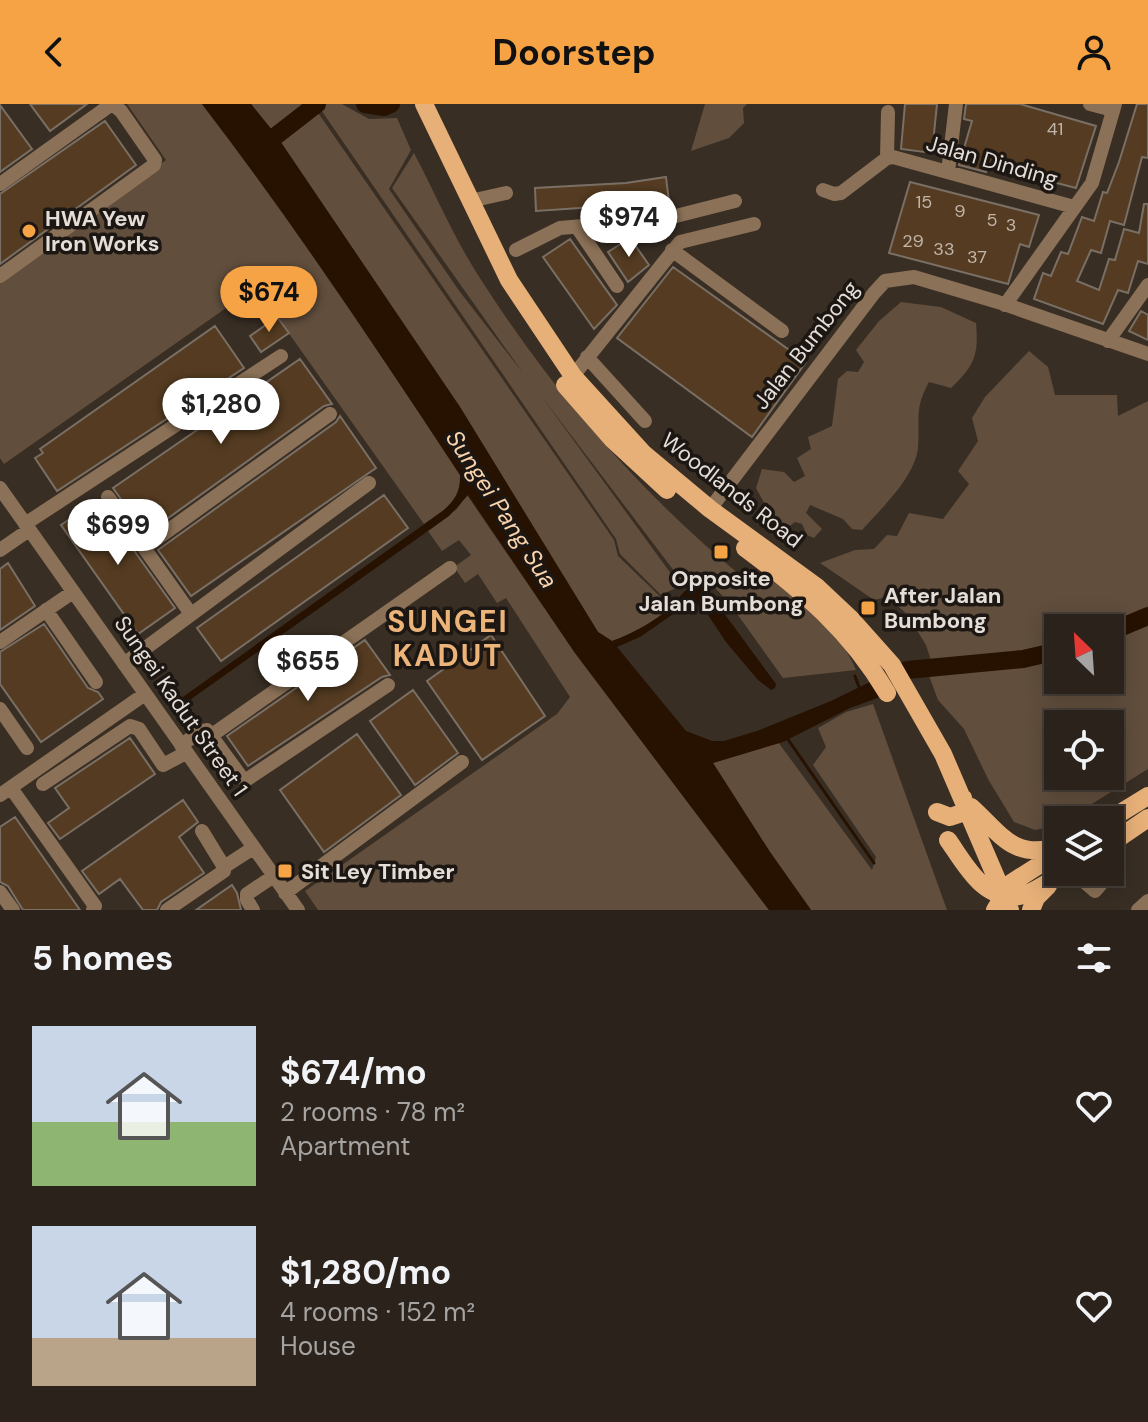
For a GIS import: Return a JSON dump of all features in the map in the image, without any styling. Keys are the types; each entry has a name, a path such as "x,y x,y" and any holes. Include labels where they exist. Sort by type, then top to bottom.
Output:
{"main road":[{"name":"Woodlands Road","path":"410,104 499,284 564,384 613,440 660,485 808,597 884,670"},
{"name":"Woodlands Road","path":"424,104 509,280 573,376 624,433 668,475 817,587 851,619 943,754 964,800 1003,905"},
{"path":"1124,811 1148,796"},
{"path":"937,812 950,817 962,813 964,800"},
{"path":"964,800 1012,845 1026,851 1044,851"},
{"path":"1124,834 1148,818"},
{"path":"948,840 974,877 1003,905"},
{"path":"1003,905 1011,883 1044,860"},
{"path":"1003,905 1044,884"},
{"path":"1031,906 1051,886"}],"street":[{"path":"948,172 956,104"},
{"path":"1005,305 1092,183 1114,107 1090,104"},
{"path":"0,184 109,106 121,111 155,160 154,165 0,276"},
{"path":"823,190 841,193 892,158 888,112"},
{"name":"Jalan Dinding","path":"892,158 1074,207"},
{"path":"470,201 506,193"},
{"path":"489,242 516,250 554,230 664,219 735,201"},
{"path":"573,376 680,242 689,237 754,224"},
{"path":"577,227 617,286"},
{"path":"509,280 509,268 516,250"},
{"path":"672,250 782,331"},
{"name":"Jalan Bumbong","path":"710,509 885,281 914,277 1148,354"},
{"path":"1108,341 1148,285"},
{"path":"2,545 281,356"},
{"path":"587,357 645,421"},
{"path":"624,433 630,404"},
{"path":"144,548 330,414"},
{"path":"124,664 369,483"},
{"name":"Sungei Kadut Street 1","path":"0,488 298,910"},
{"path":"108,497 191,614"},
{"path":"212,735 450,568"},
{"path":"0,642 73,592"},
{"path":"46,610 96,682"},
{"path":"93,910 95,906 6,792 39,778 130,726 139,729 163,765 204,730 212,735 246,780 388,685"},
{"path":"39,778 145,694"},
{"path":"0,709 27,748"},
{"path":"285,893 462,762"},
{"path":"39,778 51,798"},
{"path":"202,831 224,867"},
{"path":"167,910 253,848"},
{"path":"253,910 246,896 274,876"},
{"path":"0,892 13,910"},
{"path":"1138,910 1148,901"}],"shaded area":[{"path":"127,104 202,104 302,241 460,475 454,499 438,515 424,524 256,287 4,464 0,458 0,277 166,160"},
{"path":"251,104 312,104 614,540 618,556 671,607 643,627 612,641 598,632 460,407 276,135"},
{"path":"317,104 342,104 369,119 397,118 411,150 389,189 460,292 523,373 392,188 414,153 473,267 531,353 596,434 668,510 745,579 761,572 815,615 839,640 856,670 783,678 730,604 705,577 684,584 542,397 680,586 661,595 620,554 616,539"},
{"path":"705,104 747,104 743,108 744,123 729,138 691,151"},
{"path":"901,302 941,307 976,323 977,344 970,366 951,388 929,382 919,407 916,459 896,492 862,530 852,529 843,519 810,505 806,513 822,529 814,538 807,535 802,524 795,522 783,531 776,525 756,488 762,469 784,472 794,482 805,476 797,458 811,449 808,437 832,426 838,379 847,371 858,372 864,362 856,350 879,321"},
{"path":"1029,351 1048,367 1055,395 1117,395 1118,416 1148,401 1148,769 1124,784 1124,710 1044,710 1044,790 1114,790 1089,806 1044,806 1044,828 1035,830 1014,822 988,779 964,729 938,700 928,673 930,657 926,645 907,614 887,597 874,600 820,563 855,550 874,549 887,535 897,536 909,513 943,519 969,484 958,471 978,441 972,418 985,397"},
{"path":"467,495 575,653 769,910 318,910 305,891 557,714 570,697 506,598 497,603 478,574 465,583 454,567 471,555 459,540 442,551 428,531 457,509"},
{"path":"873,704 947,910 811,910 713,763 778,742 872,870 876,857 813,765 826,747 818,728 846,712"}],"water":[{"name":"Sungei Pang Sua","path":"202,104 251,104 276,135 460,407 598,632 612,641 662,615 691,587 696,585 707,590 776,684 771,690 758,680 726,642 704,609 689,603 640,637 617,647 686,731 712,741 724,741 831,701 872,681 880,697 850,708 783,742 713,763 811,910 769,910 575,653 468,495 449,516 180,707 176,702 444,510 452,502 460,485 460,475 334,287"}],"building":[{"path":"30,104 87,104 50,131"},
{"path":"905,104 937,104 932,153 901,149"},
{"path":"966,104 1020,104 1096,126 1076,188 1053,182 1052,185 988,167 986,172 959,165 972,121 964,119"},
{"path":"1137,104 1148,104 1148,158 1142,157 1124,225 1110,221 1101,253 1091,250 1077,281 1099,290 1109,259 1115,260 1124,229 1139,233 1144,204 1148,204 1148,264 1138,261 1128,293 1118,290 1103,324 1034,299 1043,273 1051,276 1061,252 1068,254 1082,217 1094,221 1103,192 1107,193 1119,162"},
{"path":"0,105 32,149 0,172"},
{"name":"HWA Yew Iron Works","path":"105,121 136,165 0,264 0,194"},
{"path":"666,177 669,202 536,211 535,188 626,183"},
{"path":"910,182 1039,215 1029,247 1020,244 1008,284 889,253"},
{"path":"630,238 649,265 628,282 608,252"},
{"path":"570,239 617,305 594,329 543,257"},
{"path":"673,267 806,362 752,437 617,338"},
{"path":"1141,311 1148,315 1148,340 1129,331"},
{"path":"277,317 289,333 261,352 250,336"},
{"path":"215,326 244,368 57,491 35,458 43,453 40,449"},
{"path":"300,359 332,404 324,406 146,534 113,488"},
{"path":"340,416 376,468 191,596 158,550 336,422"},
{"path":"384,495 408,528 221,661 197,628"},
{"path":"98,500 175,608 138,634 61,525"},
{"path":"8,563 35,606 0,630 0,569"},
{"path":"44,624 88,688 98,692 103,699 41,742 0,684 0,652"},
{"path":"491,635 545,716 482,760 427,681"},
{"path":"365,640 390,675 382,677 248,766 227,736"},
{"path":"413,690 458,753 415,785 370,721"},
{"path":"357,734 401,795 324,852 280,790"},
{"path":"130,738 155,774 60,839 48,823 69,808 55,788"},
{"path":"183,800 198,822 179,837 204,873 161,902 157,910 143,910 120,879 99,894 82,871"},
{"path":"15,817 80,910 23,910 8,886 0,882 0,827"},
{"path":"232,885 241,910 196,910"}],"waterway":[{"path":"259,149 317,104"},
{"path":"365,104 384,107 391,104"},
{"path":"1124,626 1148,616"},
{"path":"907,670 1044,654"},
{"path":"855,676 859,687"},
{"path":"787,738 874,863"}],"place":[{"name":"HWA Yew Iron Works","path":"29,231"},
{"name":"Opposite Jalan Bumbong","path":"721,552"},
{"name":"After Jalan Bumbong","path":"868,608"},
{"name":"Sit Ley Timber","path":"285,871"}],"district":[{"name":"SUNGEI KADUT","path":"448,638"}]}
